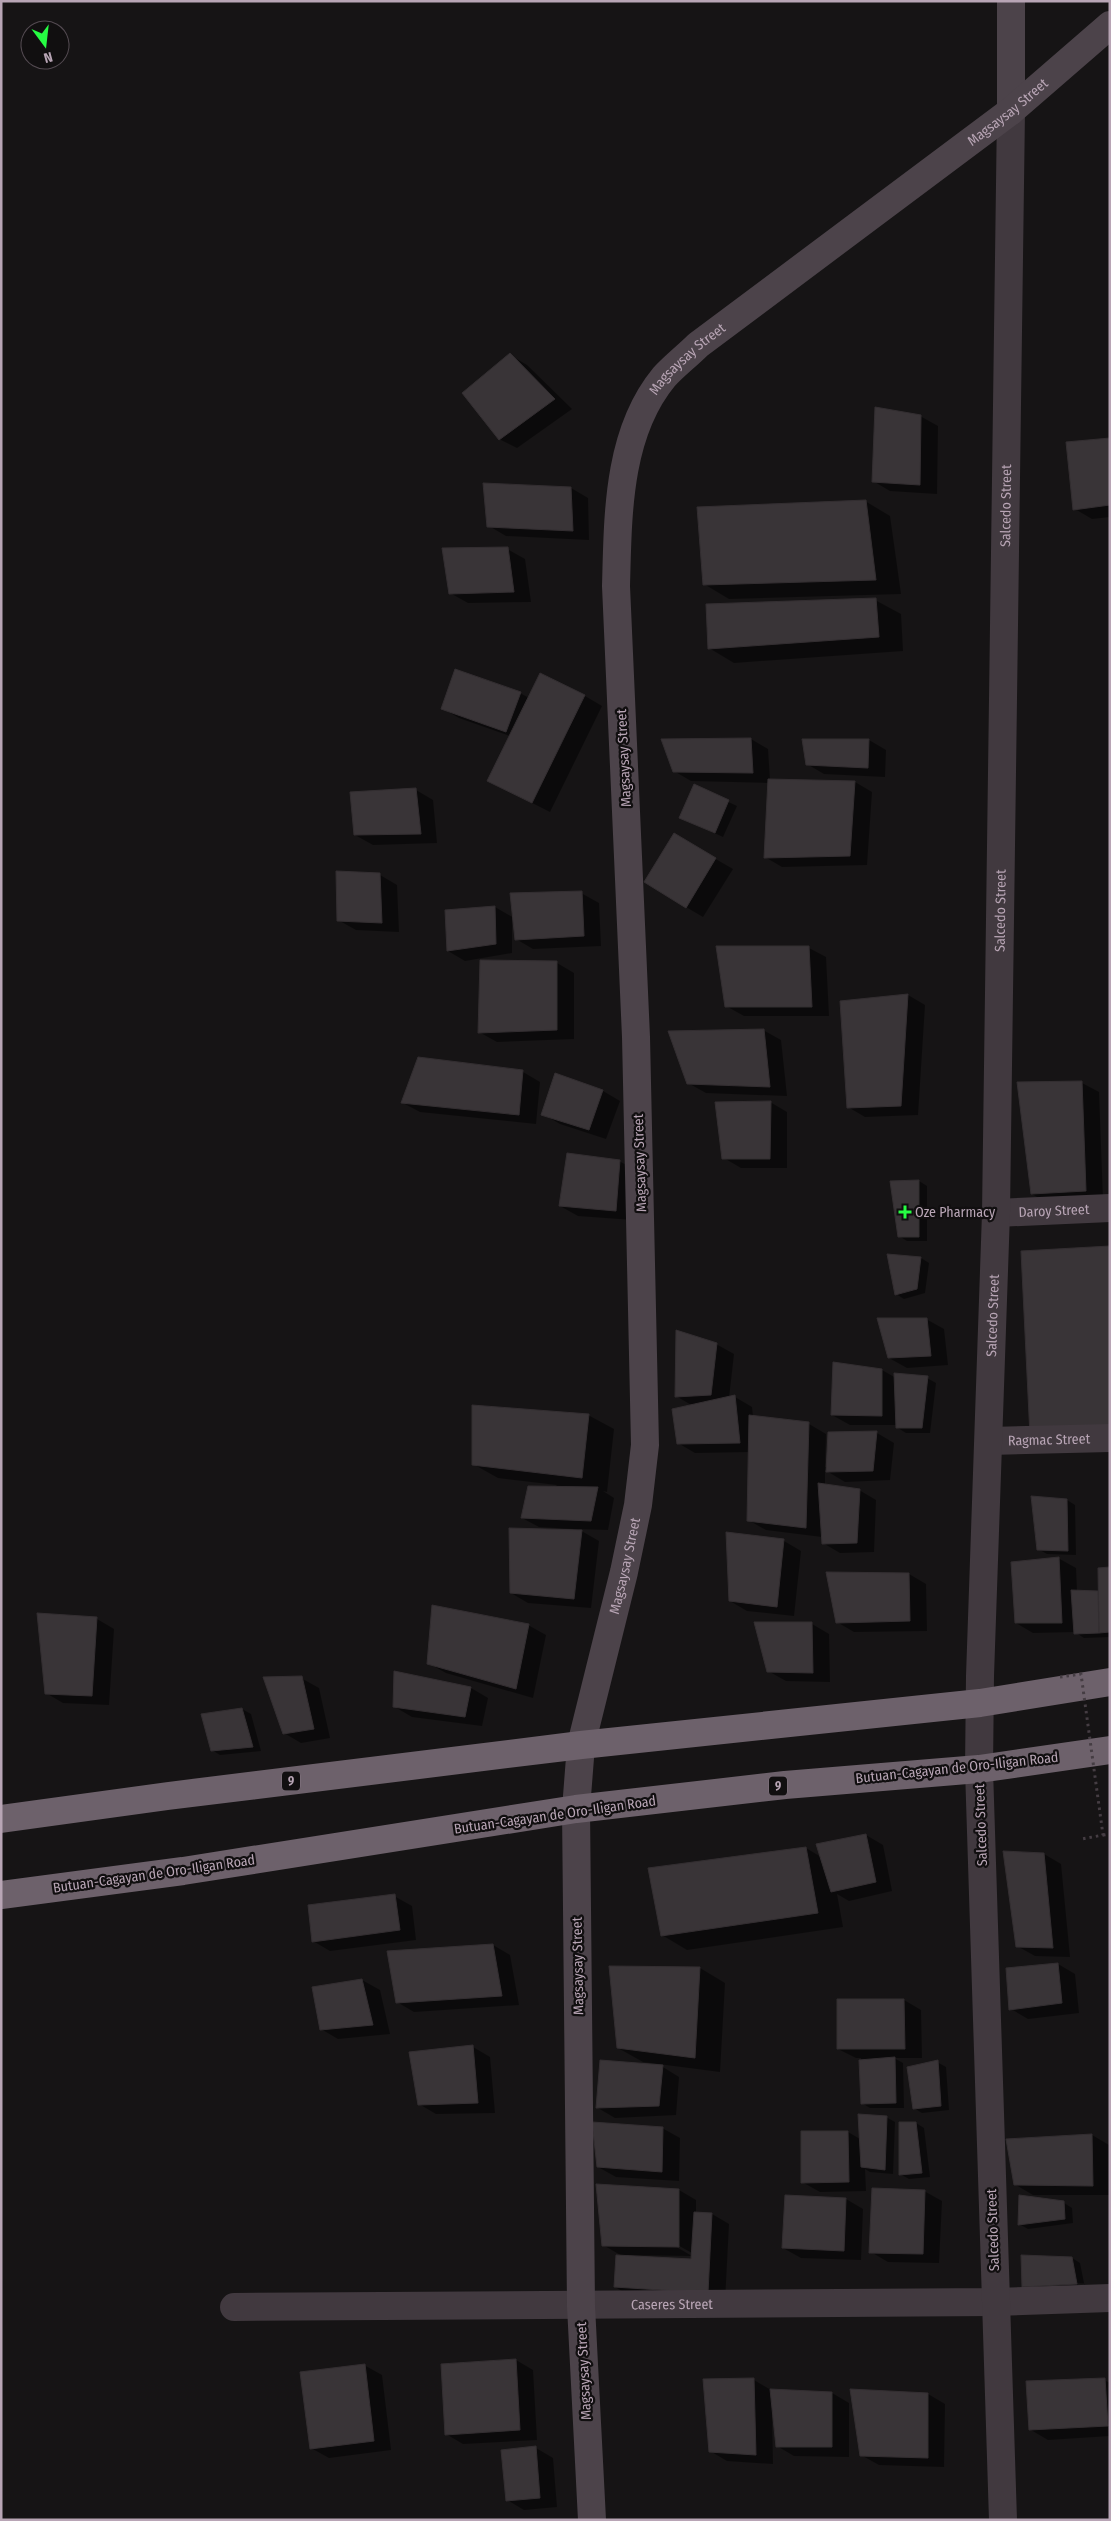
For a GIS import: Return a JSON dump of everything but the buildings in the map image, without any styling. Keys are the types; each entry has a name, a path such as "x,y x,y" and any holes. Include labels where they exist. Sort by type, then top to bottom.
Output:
{"highway":[{"name":"9","path":"1,1819 168,1796 582,1745 980,1703 1110,1682"},
{"name":"Butuan-Cagayan de Oro-Iligan Road","path":"1,1895 183,1871 576,1810 785,1786 979,1769 1110,1750"}],"street":[{"path":"1011,1 1011,111"},
{"name":"Magsaysay Street","path":"592,2520 581,2306 576,1810 582,1745 624,1572 638,1505 645,1445 636,1037 616,586 618,511 627,458 640,416 664,378 698,345 1011,111 1110,25"},
{"name":"Salcedo Street","path":"1003,2520 979,1769 996,1213 1011,111"},
{"name":"Daroy Street","path":"996,1213 1110,1208"},
{"name":"Ragmac Street","path":"989,1441 1110,1438"},
{"name":"Caseres Street","path":"234,2307 995,2302 1110,2298"}],"path":[{"path":"1060,1677 1080,1674 1103,1835"},
{"path":"1082,1839 1110,1834"}],"place":[{"name":"Oze Pharmacy","path":"905,1212"}]}
